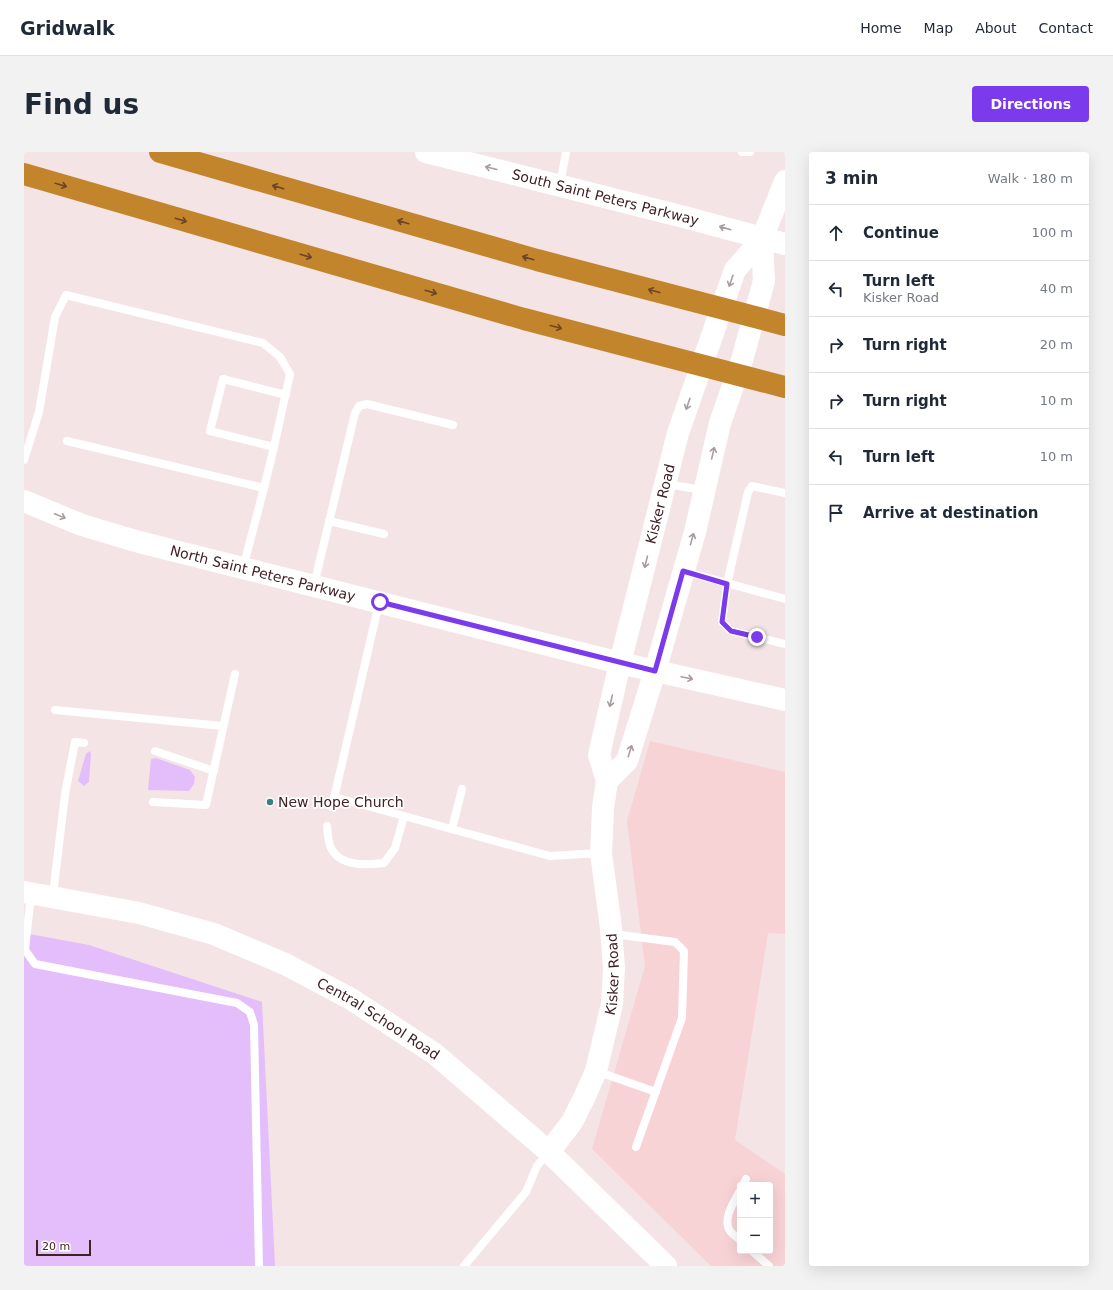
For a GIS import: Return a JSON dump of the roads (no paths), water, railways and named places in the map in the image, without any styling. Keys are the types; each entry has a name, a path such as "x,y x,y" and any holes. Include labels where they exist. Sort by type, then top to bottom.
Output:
{"highway":[{"path":"160,152 530,258 783,324"},
{"path":"24,174 404,285 670,358 785,387"}],"main road":[{"name":"South Saint Peters Parkway","path":"430,153 785,244"},
{"name":"Kisker Road","path":"549,1152 572,1122 596,1071 612,1004 614,968 612,934 601,853 603,808 607,782 599,755 620,663 678,433 735,270 762,239 785,181"},
{"name":"Kisker Road","path":"607,782 627,761 655,671 704,491 720,423 742,360 764,281 762,239"},
{"name":"North Saint Peters Parkway","path":"24,501 82,525 139,542 620,663 785,700"},
{"name":"Central School Road","path":"28,892 140,913 214,934 284,964 351,999 435,1054 549,1152 666,1266"}],"lane":[{"path":"560,186 566,152"},
{"path":"742,152 750,152"},
{"path":"24,460 39,412 55,317 66,295 263,343 280,357 290,374 274,447 243,569"},
{"path":"274,447 210,431 224,379 286,395"},
{"path":"314,585 355,413 359,406 367,404 453,425"},
{"path":"67,441 264,488"},
{"path":"666,484 704,491"},
{"path":"785,493 752,486 748,492 727,584 722,622 731,631 785,644"},
{"path":"329,521 384,534"},
{"path":"683,571 785,599"},
{"path":"332,807 380,602"},
{"path":"153,802 206,805 235,674"},
{"path":"55,710 223,726"},
{"path":"53,896 65,794 75,742 84,743"},
{"path":"155,751 214,770"},
{"path":"452,829 462,789"},
{"path":"334,797 550,856 601,853"},
{"path":"327,826 330,848 339,859 365,865 384,863 395,848 404,816"},
{"path":"28,892 25,950 35,964 237,1003 250,1012 254,1025 259,1266"},
{"path":"612,934 675,942 684,951 682,1018 636,1147"},
{"path":"596,1071 656,1092"},
{"path":"464,1266 526,1192 537,1166 549,1152"},
{"path":"737,1197 729,1212 727,1223 730,1231 737,1237"},
{"path":"755,1254 769,1266"}],"place":[{"name":"New Hope Church","path":"270,802"}]}
